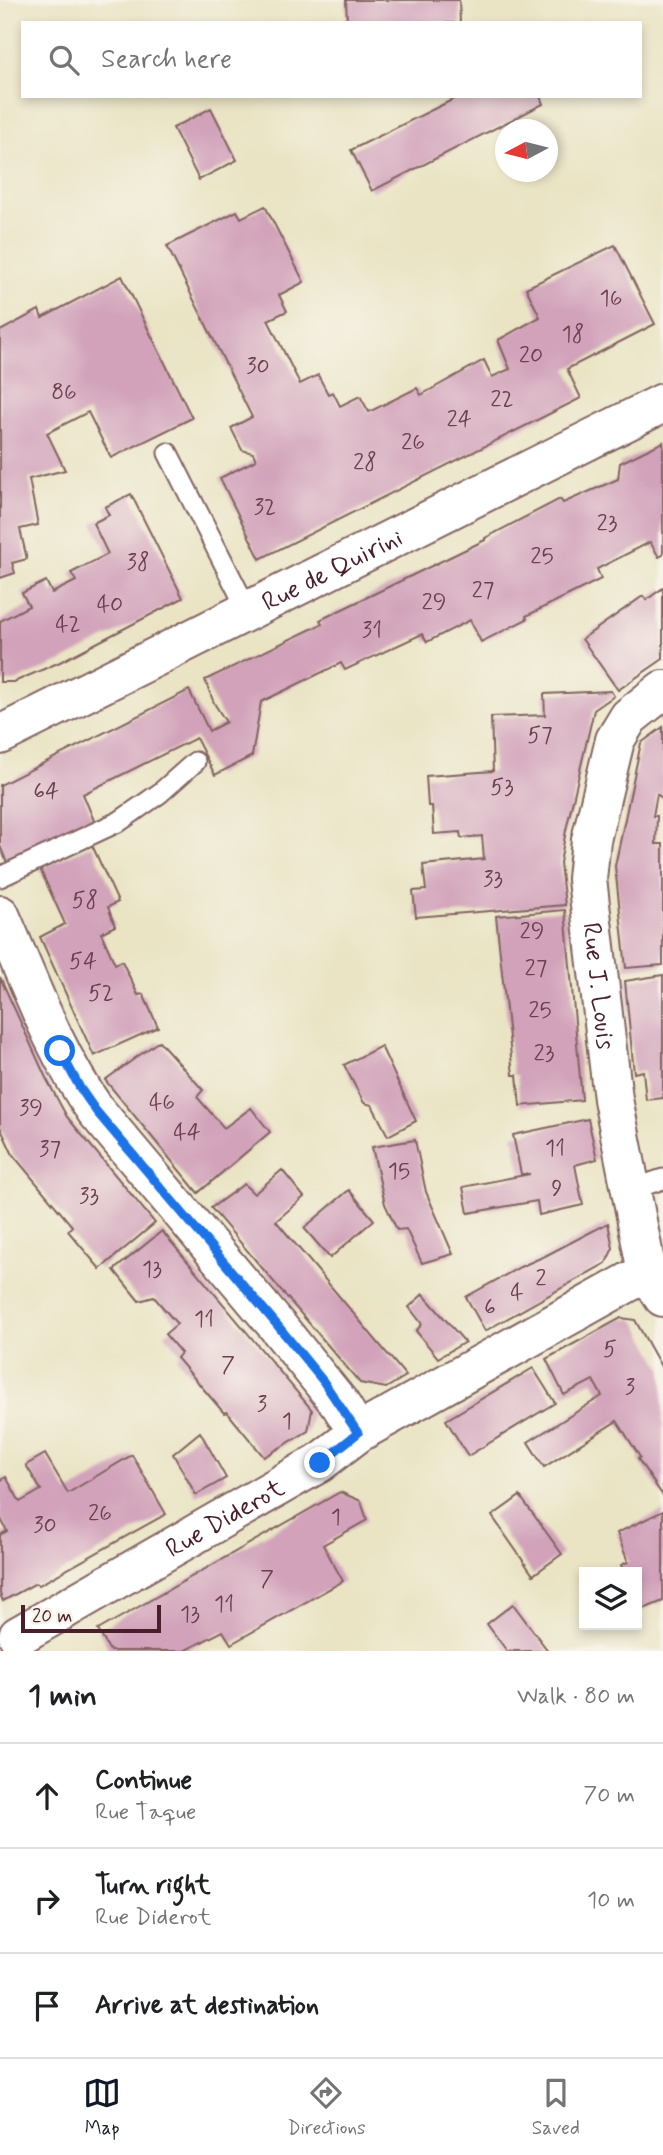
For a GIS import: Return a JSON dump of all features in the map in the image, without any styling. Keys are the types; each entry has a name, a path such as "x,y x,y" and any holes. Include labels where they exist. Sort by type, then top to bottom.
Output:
{"street":[{"name":"Rue de Quirini","path":"0,735 663,403"},
{"name":"Rue J. Louis","path":"655,1285 647,1184 613,1099 587,879 591,839 615,740 629,717 663,690"},
{"path":"0,915 60,1051 80,1088 96,1111 293,1345 340,1404 358,1433"},
{"name":"Rue Diderot","path":"18,1636 320,1463 358,1433 655,1285"}],"lane":[{"path":"168,453 248,611"},
{"path":"0,877 120,821 160,793 195,762"}],"building":[{"path":"346,0 459,0 460,21 347,21"},
{"path":"456,98 541,98 543,104 514,119 495,119 495,128 372,191 351,150"},
{"path":"211,108 237,160 199,180 173,128"},
{"path":"265,206 304,282 279,295 287,311 268,320 300,384 318,375 328,394 333,392 340,406 360,396 369,412 417,388 421,395 484,360 492,377 510,369 498,340 540,317 526,288 615,245 655,324 567,369 581,398 260,559 220,478 256,460 253,453 242,450 231,428 252,417 167,246 237,211 241,218"},
{"path":"122,276 192,418 111,458 88,412 47,433 65,470 29,479 38,525 20,529 27,559 12,563 15,573 0,578 0,331 39,310 42,318"},
{"path":"663,442 663,555 659,557 650,542 597,569 601,579 526,616 527,619 481,642 470,620 427,642 422,634 345,670 341,663 261,702 252,756 215,775 196,738 83,794 95,823 7,863 0,846 0,785 189,690 209,731 226,722 214,703 205,680 322,624 320,620 485,540 560,499 563,503 618,479 620,463"},
{"path":"131,494 183,598 60,662 14,682 0,682 0,621 29,606 22,593 46,581 52,593 76,581 71,573 108,554 93,523 109,515 105,507"},
{"path":"663,588 663,659 618,690 582,639 643,596 646,600"},
{"path":"611,691 614,696 594,710 566,830 560,863 565,905 416,917 413,891 426,890 423,865 484,859 482,836 461,838 460,832 434,834 432,806 428,806 426,776 493,771 491,717 545,715 544,694"},
{"path":"663,727 663,799 657,794 653,816 657,816 656,844 663,844 663,965 626,968 615,866 641,743"},
{"path":"92,845 118,902 108,907 115,926 101,933 115,964 122,961 138,995 143,994 158,1027 94,1056 40,937 65,924 40,869"},
{"path":"565,910 582,1100 520,1106 517,1075 513,1075 496,916"},
{"path":"663,975 663,1098 646,1100 643,1071 634,1073 625,981"},
{"path":"0,977 46,1078 67,1117 155,1223 100,1269 68,1231 72,1226 13,1155 0,1127"},
{"path":"159,1041 203,1090 197,1097 224,1128 251,1108 270,1132 198,1193 105,1080"},
{"path":"381,1046 416,1121 388,1136 372,1105 364,1103 344,1065"},
{"path":"588,1119 597,1159 575,1165 583,1205 539,1215 537,1201 468,1213 463,1187 530,1174 521,1174 513,1135"},
{"path":"415,1140 426,1192 453,1254 422,1263 406,1229 397,1230 385,1204 372,1147"},
{"path":"282,1170 304,1197 276,1221 406,1376 386,1388 360,1383 211,1208 244,1184 254,1194"},
{"path":"349,1190 374,1220 330,1258 304,1228"},
{"path":"608,1223 613,1248 606,1263 485,1331 466,1297"},
{"path":"162,1231 312,1410 308,1431 264,1457 177,1358 181,1353 165,1334 177,1324 154,1297 139,1301 114,1270"},
{"path":"423,1294 465,1342 438,1358 416,1331 422,1324 409,1307"},
{"path":"621,1318 635,1320 663,1370 663,1496 617,1421 544,1467 528,1442 602,1396 593,1380 564,1395 546,1359"},
{"path":"533,1368 555,1403 468,1456 446,1420"},
{"path":"200,1432 226,1478 196,1495 173,1454"},
{"path":"45,1454 68,1493 132,1455 166,1514 39,1585 36,1583 3,1601 0,1594 0,1535 7,1531 0,1517 0,1481 6,1477 20,1502 41,1490 26,1465"},
{"path":"340,1492 361,1501 367,1520 323,1545 343,1581 231,1644 223,1631 184,1651 110,1651 98,1630"},
{"path":"520,1496 562,1554 533,1575 492,1516"},
{"path":"663,1511 663,1601 642,1610 642,1567 622,1567 628,1562 617,1533"},
{"path":"513,1604 548,1651 507,1651 487,1624"}],"route":[{"path":"60,1051 96,1111 278,1326 340,1404 358,1433 320,1463"}]}
